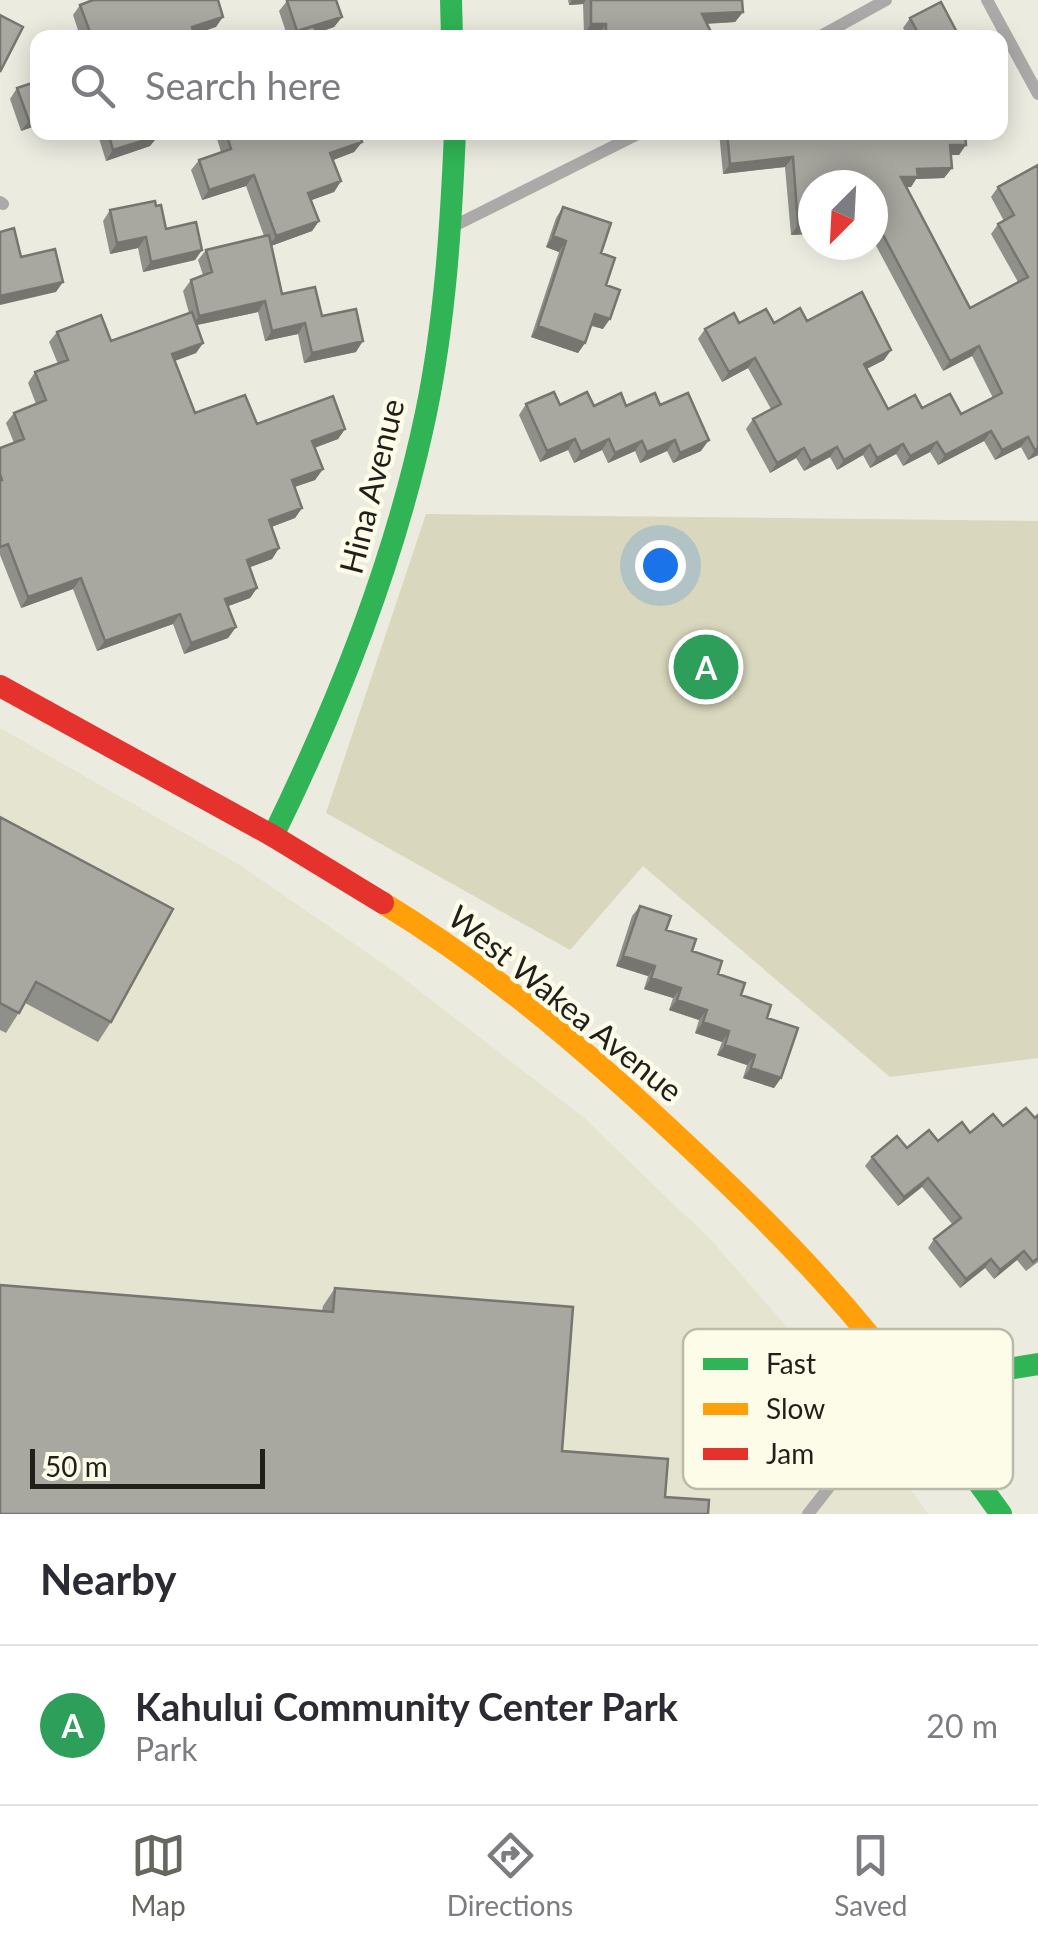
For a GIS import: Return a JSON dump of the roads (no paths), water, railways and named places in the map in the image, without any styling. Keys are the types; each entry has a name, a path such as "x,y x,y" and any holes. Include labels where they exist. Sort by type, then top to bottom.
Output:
{"street":[{"path":"451,0 452,30"},
{"name":"Hina Avenue","path":"273,836 319,744 378,594 426,414 452,228 454,140"},
{"name":"West Wakea Avenue","path":"0,686 273,836 475,964 632,1093 767,1221 867,1329"},
{"path":"1013,1368 1038,1364"},
{"name":"West Wakea Avenue","path":"983,1489 1001,1514"}],"lane":[{"path":"832,30 886,0"},
{"path":"988,0 1004,30"},
{"path":"1008,38 1038,94"},
{"path":"452,228 626,140"},
{"path":"808,1514 827,1489"}],"place":[{"name":"Kahului Community Center Park","path":"706,667"}]}
